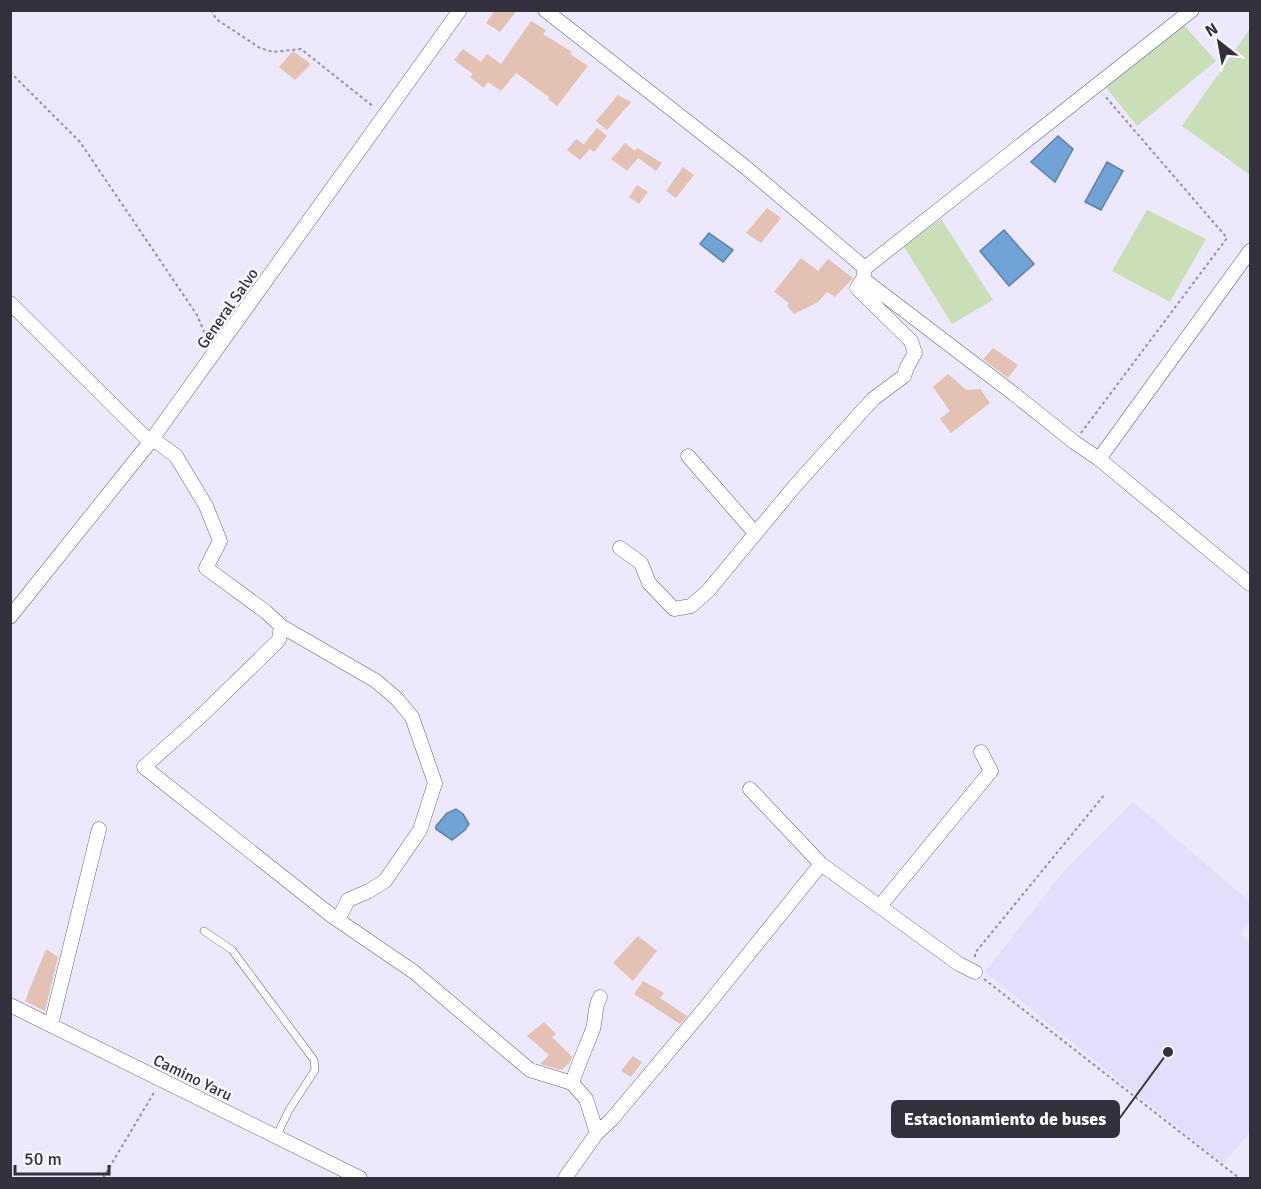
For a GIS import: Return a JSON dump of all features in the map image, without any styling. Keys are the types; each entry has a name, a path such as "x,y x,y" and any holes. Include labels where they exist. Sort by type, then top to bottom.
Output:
{"street":[{"name":"General Salvo","path":"10,617 151,441 460,10"},
{"path":"545,10 744,166 864,273 1074,442 1099,459 1251,584"},
{"path":"620,548 641,563 649,583 674,609 691,606 708,591 794,487 873,399 904,376 915,353 912,341 857,288 864,273 1192,10"},
{"path":"1099,459 1251,251"},
{"path":"10,303 151,441 176,456 206,506 220,542 206,568 266,612 281,626 376,681 398,699 412,717 435,783 420,830 385,881 348,900 338,920"},
{"path":"688,456 755,533"},
{"path":"281,626 279,640 200,717 144,767 338,920 414,972 530,1070 572,1083 586,1100 597,1133"},
{"path":"880,906 991,771 981,752"},
{"path":"750,789 821,864 959,963 975,972"},
{"path":"51,1025 99,829"},
{"path":"565,1179 597,1133 612,1119 705,1008 821,864"},
{"path":"572,1083 583,1049 594,1027 595,1006 600,997"},
{"name":"Camino Yaru","path":"10,1005 360,1179"}],"lane":[{"path":"204,931 232,951 314,1060 315,1071 288,1110 276,1137"}],"path":[{"path":"211,10 216,19 260,48 273,52 301,49 384,115"},
{"path":"10,72 80,142 197,315 214,354"},
{"path":"1074,442 1227,238 1096,87"},
{"path":"1105,794 975,953 975,972 1239,1179"},
{"path":"103,1179 162,1080"}],"shaded area":[{"path":"1133,802 1250,902 1250,921 1240,933 1250,942 1250,1132 1223,1164 985,972 1062,873"}],"green space":[{"path":"1182,23 1216,61 1137,126 1105,86"},
{"path":"1250,29 1250,175 1182,126"},
{"path":"1147,210 1206,239 1170,302 1112,271"},
{"path":"941,219 993,300 952,324 903,245"}],"water":[{"path":"1058,136 1073,149 1055,182 1031,162"},
{"path":"1107,162 1123,171 1101,210 1085,202"},
{"path":"1004,230 1034,264 1009,286 980,251"},
{"path":"709,233 733,250 723,262 700,244"},
{"path":"456,809 463,814 469,824 452,840 436,829 436,826 447,813"}],"building":[{"path":"495,10 517,10 500,32 486,23"},
{"path":"531,21 546,30 543,34 572,52 570,54 588,66 557,106 548,99 549,97 516,73 501,91 488,82 484,88 470,77 473,74 454,60 463,49 481,62 487,54 501,64"},
{"path":"293,51 311,64 295,80 279,67"},
{"path":"618,95 631,102 607,130 596,121"},
{"path":"597,128 607,136 594,152 590,149 580,160 567,150 576,139 586,146 584,144"},
{"path":"625,143 635,151 637,148 662,163 656,171 638,158 627,171 611,159"},
{"path":"683,167 694,175 676,198 666,191"},
{"path":"637,185 648,192 639,204 629,197"},
{"path":"767,208 781,218 761,243 746,233"},
{"path":"801,258 818,271 828,259 853,278 835,297 827,292 818,302 794,314 787,306 789,303 774,292"},
{"path":"993,348 1018,365 1008,378 983,359"},
{"path":"948,374 966,390 980,389 990,403 951,433 940,419 950,411 933,387"},
{"path":"638,936 657,951 633,981 613,963"},
{"path":"46,949 58,957 45,1011 25,1001"},
{"path":"643,981 664,993 660,998 687,1016 680,1024 634,994"},
{"path":"544,1022 556,1034 552,1037 572,1057 562,1070 540,1064 549,1055 527,1036"},
{"path":"633,1056 642,1062 631,1077 621,1071"}],"place":[{"name":"Estacionamiento de buses","path":"1168,1052"}]}
